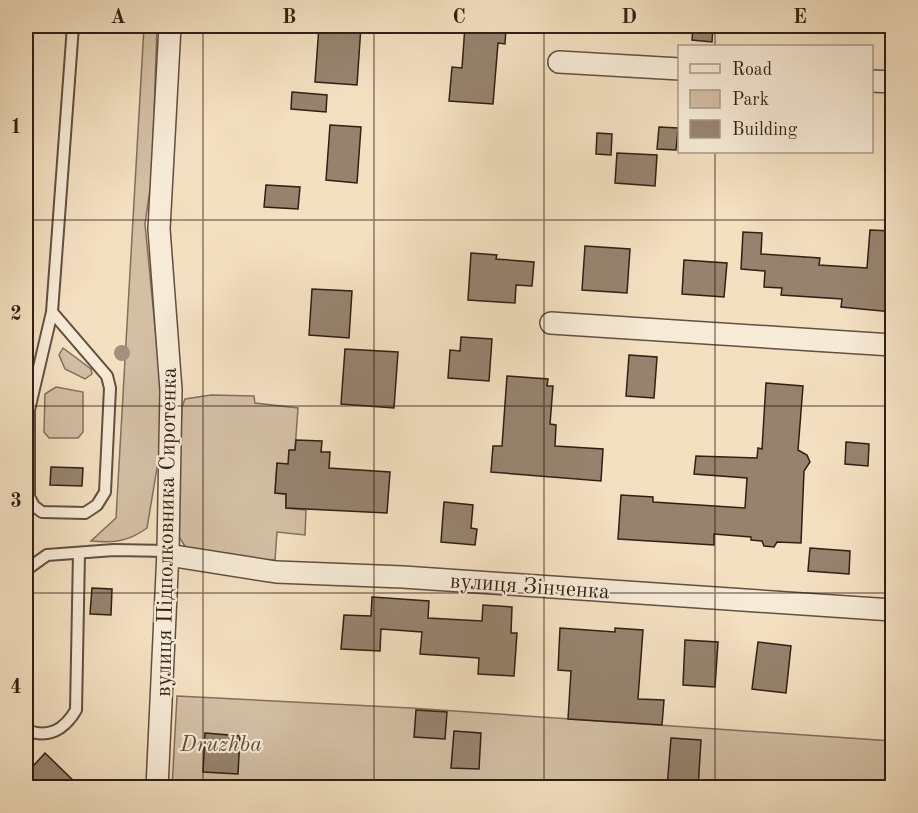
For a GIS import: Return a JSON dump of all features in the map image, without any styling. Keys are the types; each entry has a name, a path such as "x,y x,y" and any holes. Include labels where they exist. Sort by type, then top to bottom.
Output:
{"street":[{"name":"вулиця Підполковника Сиротенка","path":"157,788 168,553 171,390 159,230 170,26"},
{"path":"559,62 678,69"},
{"path":"873,81 892,82"},
{"path":"551,323 892,345"},
{"name":"вулиця Зінченка","path":"168,553 276,572 403,577 892,610"}],"lane":[{"path":"52,312 107,376 110,388 105,492 97,505 85,513 42,512 28,497 29,410 52,312 73,26"},
{"path":"26,570 47,555 114,550 168,553"},
{"path":"26,730 41,734 54,733 66,725 76,710 79,553"}],"green space":[{"path":"144,26 157,26 152,175 145,224 162,400 161,444 147,528 120,540 91,541 116,518"},
{"path":"63,348 91,369 92,374 85,379 65,369 59,355"},
{"path":"56,387 83,392 83,432 78,438 49,438 44,432 45,394"},
{"path":"211,395 254,396 255,403 298,408 295,450 288,464 277,464 275,493 286,494 286,508 306,510 305,535 277,532 275,560 225,558 188,551 176,532 182,407 185,399"},
{"name":"Druzhba","path":"177,696 411,708 892,741 892,787 172,788"}],"building":[{"path":"319,26 361,26 357,85 315,82"},
{"path":"465,26 506,28 505,44 498,43 493,104 449,101 452,67 462,68"},
{"path":"693,26 713,26 712,42 692,40"},
{"path":"292,92 327,95 326,112 291,109"},
{"path":"330,125 361,127 357,183 326,180"},
{"path":"659,127 678,128 676,150 657,149"},
{"path":"597,133 612,134 611,155 596,154"},
{"path":"617,153 657,155 655,186 615,183"},
{"path":"266,185 300,187 298,209 264,207"},
{"path":"870,230 892,231 892,312 841,307 842,299 781,295 782,288 764,287 765,271 741,269 743,232 762,233 761,254 820,258 819,265 867,268"},
{"path":"585,246 630,249 627,293 582,290"},
{"path":"471,253 497,255 496,259 534,262 532,286 516,285 515,303 468,300"},
{"path":"684,260 727,263 724,297 682,294"},
{"path":"312,289 352,291 349,338 309,335"},
{"path":"461,337 492,339 489,381 448,378 450,350 460,351"},
{"path":"345,349 398,352 394,408 341,404"},
{"path":"629,355 657,357 654,398 626,396"},
{"path":"507,376 548,379 547,386 553,386 550,424 556,425 555,446 603,449 601,481 491,472 493,446 502,446"},
{"path":"766,383 803,386 798,450 807,455 810,462 804,471 801,543 777,542 774,547 764,546 762,541 751,540 751,537 714,534 714,545 618,539 621,495 653,497 653,502 745,508 747,478 694,474 696,456 757,458 758,448 762,449"},
{"path":"296,440 322,441 321,452 330,452 329,468 390,472 387,513 286,508 286,494 275,493 277,463 288,464 289,450 295,450"},
{"path":"846,442 869,444 868,466 845,464"},
{"path":"51,467 83,468 82,486 50,485"},
{"path":"444,502 473,505 471,528 477,529 475,545 441,542"},
{"path":"810,548 850,551 849,574 808,571"},
{"path":"92,588 112,589 111,615 90,614"},
{"path":"372,597 429,601 428,618 482,621 483,605 512,607 511,633 517,633 514,676 478,674 479,658 420,654 422,632 381,629 380,651 341,649 344,615 371,616"},
{"path":"560,628 615,632 615,628 643,630 638,699 664,700 662,725 568,719 571,671 558,670"},
{"path":"685,640 718,642 715,687 683,685"},
{"path":"758,642 791,646 786,693 752,689"},
{"path":"416,710 447,712 445,739 414,737"},
{"path":"454,731 481,733 479,769 451,768"},
{"path":"205,733 240,736 238,774 203,772"},
{"path":"671,738 701,740 698,788 667,788"},
{"path":"45,753 81,788 26,788 26,774"}]}
